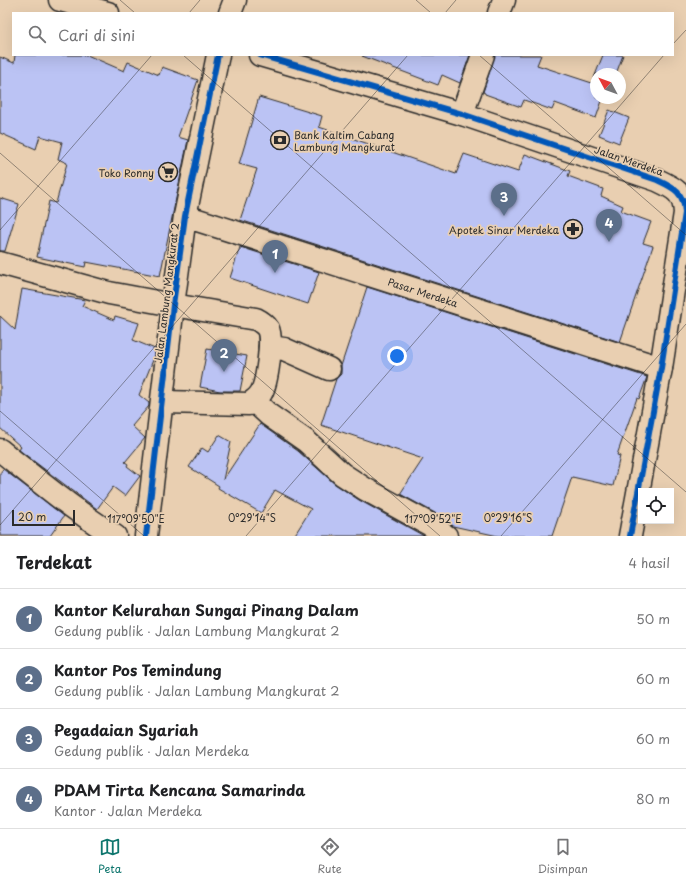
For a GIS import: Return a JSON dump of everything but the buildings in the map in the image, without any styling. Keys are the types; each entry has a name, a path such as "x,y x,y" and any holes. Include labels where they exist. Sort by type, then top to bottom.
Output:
{"street":[{"path":"60,0 104,12"},
{"path":"230,12 235,0"},
{"path":"499,12 504,0"},
{"name":"Jalan Lambung Mangkurat 2","path":"146,536 185,216 218,56"},
{"name":"Jalan Merdeka","path":"263,56 462,114 657,180 679,192 685,204 685,213 661,368 630,536"},
{"path":"462,114 484,56"},
{"name":"Pasar Merdeka","path":"185,216 661,368"},
{"path":"0,263 108,293 173,306 256,319 263,323 267,328 270,347 264,387 254,401 249,404 163,402"},
{"path":"270,347 284,349 329,369"},
{"path":"254,401 269,415 306,441 342,474 365,489 429,524 446,536"},
{"path":"0,450 94,523 116,536"}],"cycle path":[{"path":"146,536 185,216 218,56"},
{"path":"263,56 462,114 657,180 673,188 680,195 683,200 685,213 661,368 630,536"}],"place":[{"name":"Bank Kaltim Cabang Lambung Mangkurat","path":"280,140"},
{"name":"Toko Ronny","path":"168,172"},
{"name":"Pegadaian Syariah","path":"504,216"},
{"name":"Apotek Sinar Merdeka","path":"573,229"},
{"name":"PDAM Tirta Kencana Samarinda","path":"609,242"},
{"name":"Kantor Kelurahan Sungai Pinang Dalam","path":"275,273"},
{"name":"Kantor Pos Temindung","path":"224,372"}]}
